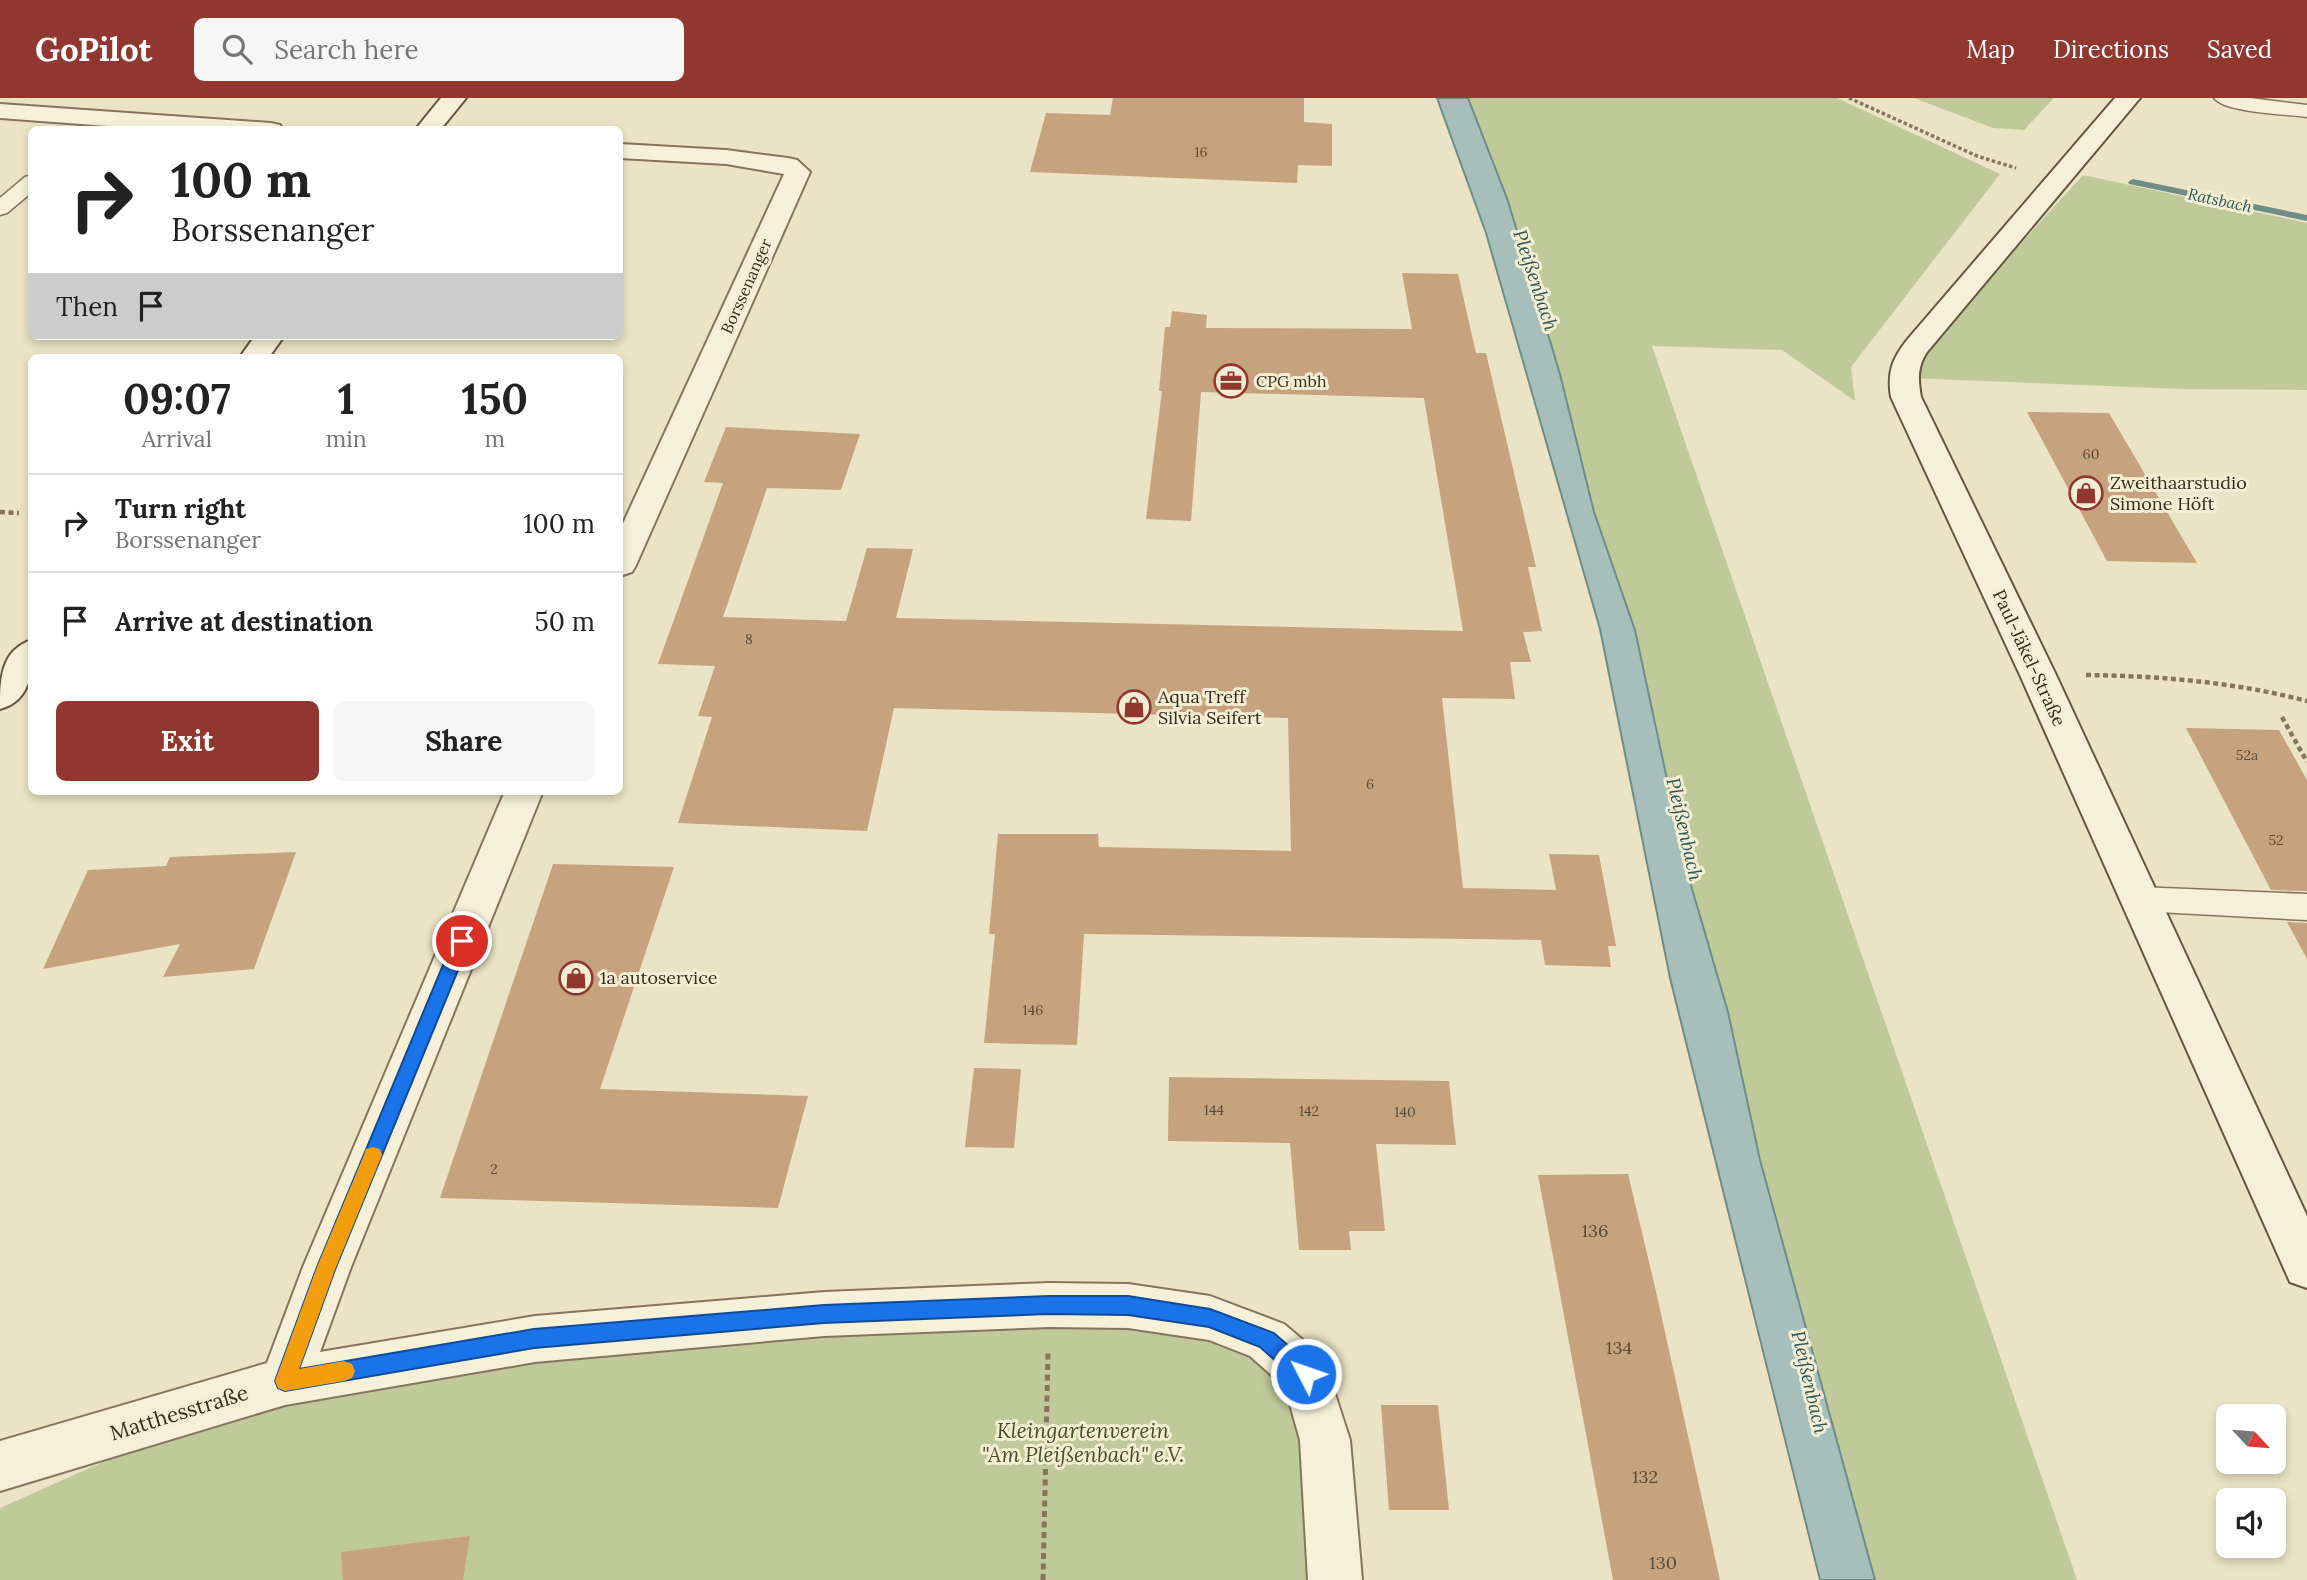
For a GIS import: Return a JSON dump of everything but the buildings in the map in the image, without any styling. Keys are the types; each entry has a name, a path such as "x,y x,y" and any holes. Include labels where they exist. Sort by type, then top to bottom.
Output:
{"street":[{"path":"431,126 454,98"},
{"name":"Paul-Jäkel-Straße","path":"2128,98 1905,361 1902,381 1912,411 2038,675 2307,1267"},
{"path":"0,111 97,124 155,126"},
{"name":"Borssenanger","path":"623,151 788,165 797,173 623,558"},
{"path":"256,354 267,340"},
{"path":"0,697 28,658"},
{"path":"285,1381 327,1267 522,795"},
{"name":"Matthesstraße","path":"0,1466 285,1381 534,1339 824,1314 1049,1305 1128,1306 1210,1318 1267,1340 1306,1374 1325,1440 1335,1580"}],"lane":[{"path":"2224,98 2307,111"},
{"path":"0,209 28,184"},
{"path":"2139,899 2307,907"}],"path":[{"path":"1849,98 1977,156 2058,180"},
{"path":"0,512 19,513"},
{"path":"2105,676 2151,677 2276,691 2307,701"},
{"path":"2282,717 2307,762"},
{"path":"1043,1580 1049,1305"}],"green space":[{"path":"1468,98 1837,98 2000,174 1851,367 1855,401 1782,350 1652,346 2077,1580 1875,1580 1760,1160 1728,1012 1686,868 1635,630 1594,512 1560,374 1508,201"},
{"path":"1914,98 2054,98 2024,130 1993,128"},
{"path":"2083,175 2307,223 2307,390 2181,389 1908,378 1938,334"},
{"name":"Kleingartenverein \"Am Pleißenbach\" e.V.","path":"1128,1306 1306,1374 1335,1580 0,1580 0,1508 285,1381"}],"water":[{"name":"Pleißenbach","path":"1437,98 1468,98 1508,201 1560,374 1594,512 1635,630 1686,868 1728,1012 1760,1160 1875,1580 1820,1580 1670,978 1600,629 1486,233"}],"waterway":[{"name":"Ratsbach","path":"2133,182 2307,218"}],"slow traffic":[{"path":"344,1371 285,1381 327,1267 373,1155"}],"place":[{"name":"CPG mbh","path":"1231,381"},
{"name":"Zweithaarstudio Simone Höft","path":"2086,493"},
{"name":"Aqua Treff Silvia Seifert","path":"1134,707"},
{"name":"1a autoservice","path":"576,978"}],"route":[{"path":"462,941 327,1267 285,1381 534,1339 824,1314 1049,1305 1128,1306 1210,1318 1267,1340 1306,1374"}]}
